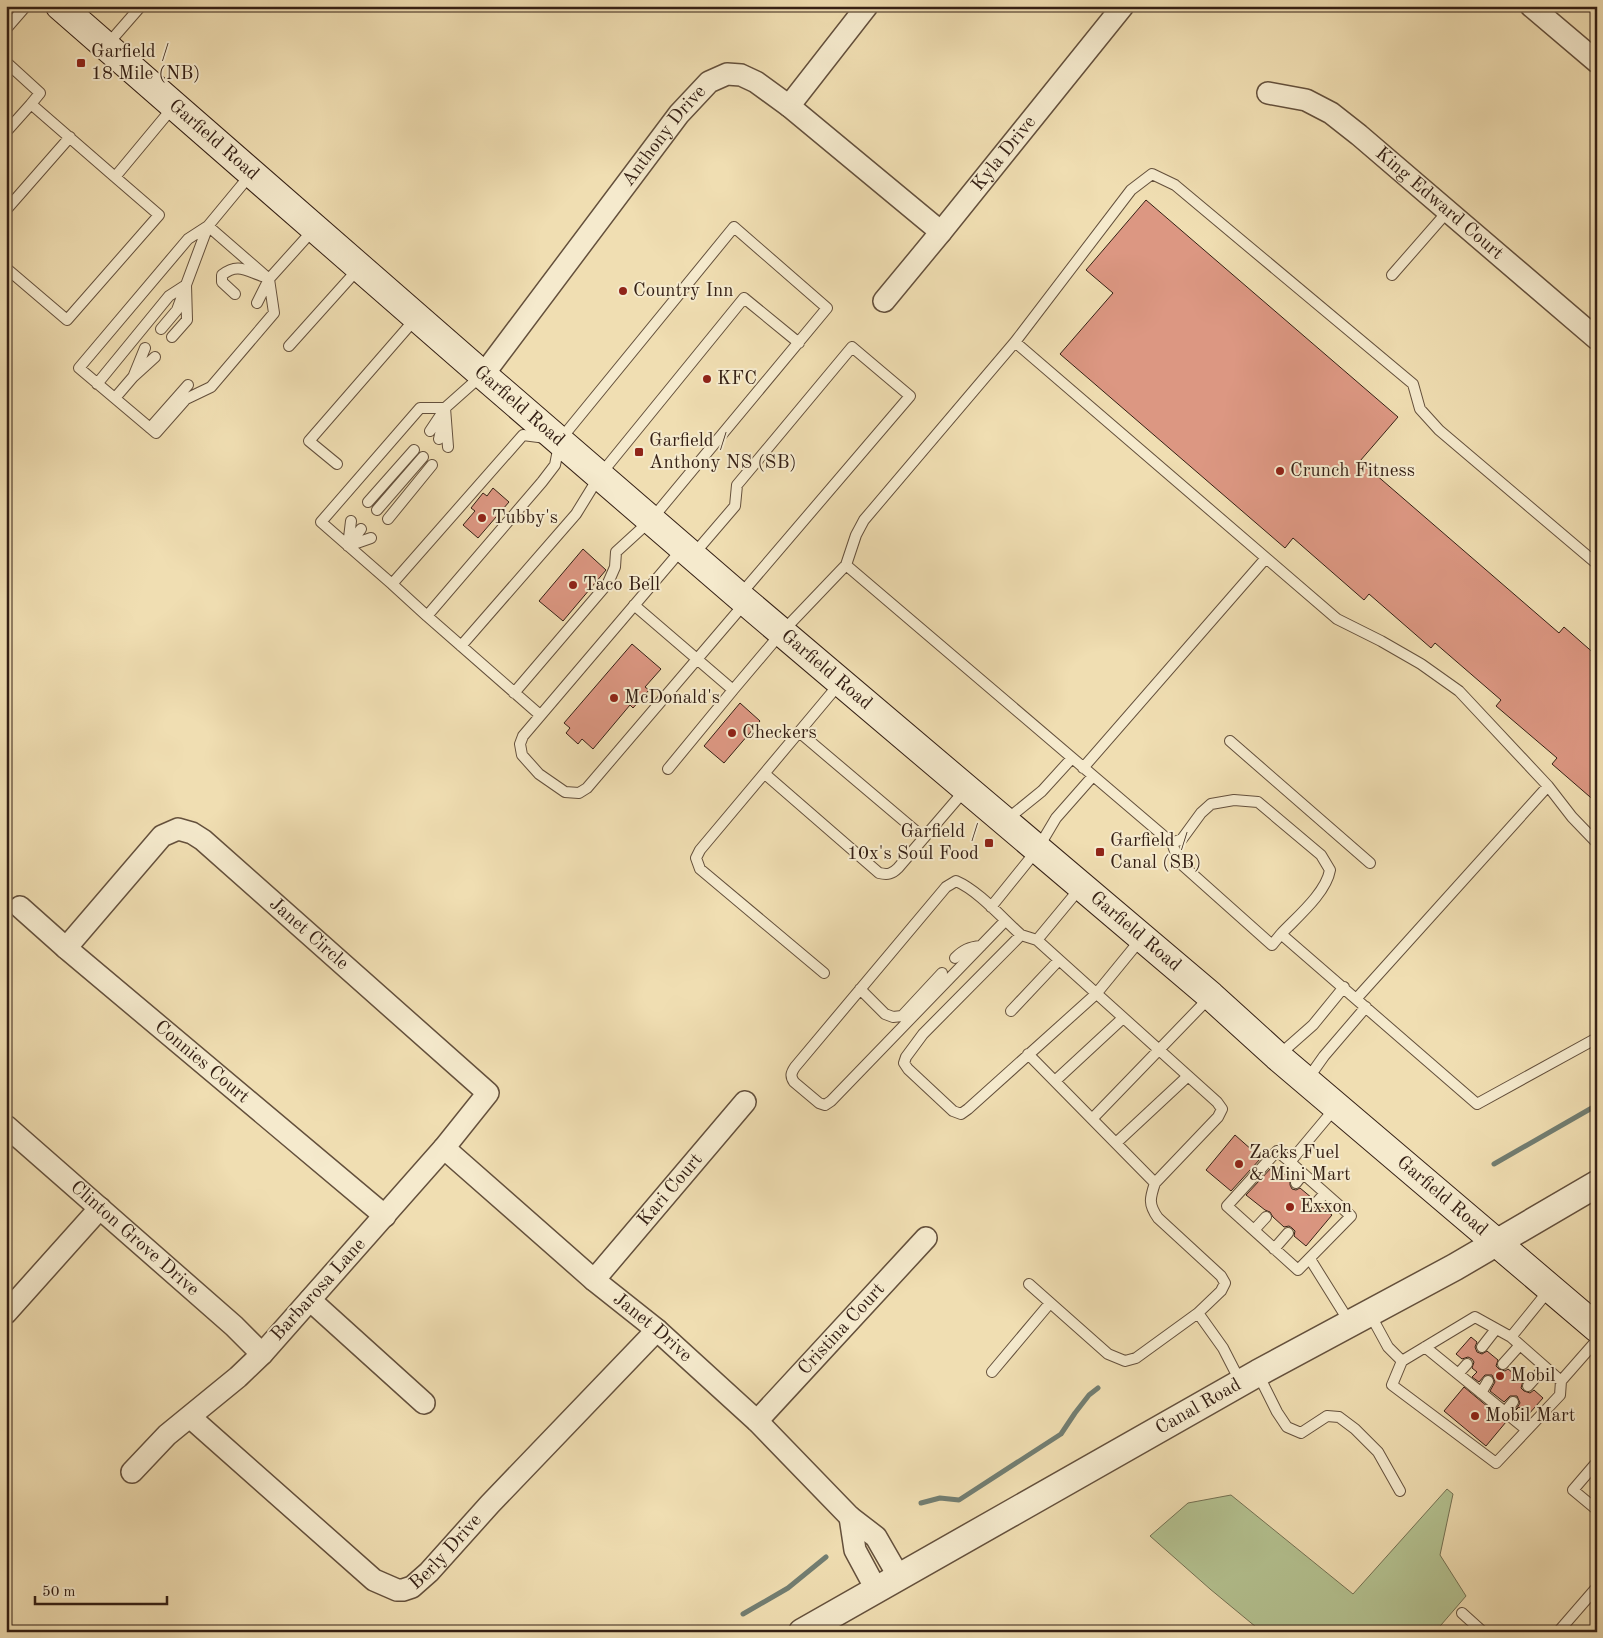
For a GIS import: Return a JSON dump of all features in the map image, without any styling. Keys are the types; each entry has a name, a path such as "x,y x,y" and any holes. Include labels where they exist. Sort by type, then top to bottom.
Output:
{"main road":[{"name":"Garfield Road","path":"60,6 688,552 965,789 1142,937 1277,1056 1597,1328"}],"street":[{"path":"789,106 867,6"},
{"name":"Kyla Drive","path":"884,301 1123,6"},
{"path":"1530,6 1597,62"},
{"name":"Anthony Drive","path":"483,375 680,114 709,82 727,74 741,75 756,82 789,106 941,232"},
{"name":"King Edward Court","path":"1268,92 1306,100 1331,113 1360,135 1597,339"},
{"name":"Janet Circle","path":"66,948 162,836 178,829 192,833 203,840 488,1093"},
{"name":"Connies Court","path":"20,907 66,948 385,1216"},
{"name":"Barbarosa Lane","path":"132,1472 167,1435 238,1377 262,1354 444,1148 488,1093"},
{"name":"Kari Court","path":"594,1280 745,1102"},
{"name":"Clinton Grove Drive","path":"6,1126 234,1326 262,1354"},
{"name":"Janet Drive","path":"444,1148 594,1280 657,1330 757,1421 850,1517 876,1537 899,1577"},
{"name":"Canal Road","path":"811,1630 876,1590 1250,1379 1456,1267 1597,1184"},
{"path":"6,1313 100,1208"},
{"name":"Cristina Court","path":"757,1421 926,1238"},
{"path":"310,1300 424,1403"},
{"name":"Berly Drive","path":"190,1417 374,1580 388,1587 403,1590 412,1587 429,1572 490,1504 657,1330"},
{"path":"850,1517 855,1550 876,1590"}],"lane":[{"path":"6,29 26,6"},
{"path":"106,46 141,6"},
{"path":"6,62 40,93 6,132"},
{"path":"6,268 67,320 160,215 31,104"},
{"path":"115,177 174,106"},
{"path":"6,210 70,138"},
{"path":"208,226 270,279 274,313 211,387 186,398 156,433 79,368 188,239 208,226 252,174"},
{"path":"668,769 782,632 846,565 864,520 1015,342 1131,190 1152,174 1175,185 1413,384 1420,409 1439,430 1597,564"},
{"path":"1392,275 1448,211"},
{"path":"161,329 177,310 208,226"},
{"path":"427,616 555,465 560,440 734,226 827,308 651,520 616,552 615,567 608,583 514,693"},
{"path":"257,303 270,279 315,228"},
{"path":"234,294 222,282 222,275 230,269 241,268 270,279"},
{"path":"290,346 360,268"},
{"path":"172,338 187,320 186,285"},
{"path":"97,384 169,296 186,285"},
{"path":"461,646 576,514 600,475 744,298 799,342"},
{"path":"337,464 309,441 417,317"},
{"path":"1015,342 1337,619 1421,664 1459,692 1548,786 1572,817 1597,843"},
{"path":"852,347 910,396 742,598 697,659 587,788 579,793 565,792 539,774 522,755 520,744 523,736 540,714 634,605 734,506 737,485 852,347"},
{"path":"133,377 145,348"},
{"path":"115,398 133,377 156,357"},
{"path":"430,431 445,408 483,375"},
{"path":"150,428 188,385"},
{"path":"445,408 420,408 321,522 540,714"},
{"path":"439,439 445,408"},
{"path":"445,408 448,447"},
{"path":"392,584 523,435 560,440"},
{"path":"368,502 414,450"},
{"path":"377,510 423,457"},
{"path":"388,519 432,465"},
{"path":"348,546 351,521"},
{"path":"348,546 361,529"},
{"path":"348,546 372,538"},
{"path":"1083,768 1266,558"},
{"path":"846,565 1172,843 1179,862 1272,945 1319,893 1329,878 1330,870 1321,855 1258,802 1234,800 1211,804 1201,813 1182,839 1172,843"},
{"path":"634,605 733,690"},
{"path":"824,973 700,869 696,858 700,850 841,682"},
{"path":"799,732 923,837"},
{"path":"1230,741 1370,863"},
{"path":"1004,822 1042,791 1072,758"},
{"path":"765,774 879,873 886,874 892,873 898,868 965,789"},
{"path":"991,907 1037,850 1056,818 1093,776"},
{"path":"1356,998 1548,786"},
{"path":"1005,921 831,1102 825,1105 819,1103 794,1082 791,1073 946,887 956,882 965,885 1021,935 1037,940 1217,1102 1222,1109 1218,1117 1155,1183 1150,1196 1151,1209 1158,1218 1221,1276 1225,1283 1221,1292 1198,1313 1136,1358 1125,1361 1108,1354 1029,1284"},
{"path":"1037,940 1082,887"},
{"path":"1281,934 1477,1104 1597,1038"},
{"path":"1021,935 923,1034 906,1057 904,1063 908,1069 953,1111 960,1114 968,1109 1096,994 1142,937"},
{"path":"955,958 962,950 981,946"},
{"path":"1011,1011 1059,960"},
{"path":"860,989 885,1014 893,1017 902,1016 942,972"},
{"path":"1277,1056 1313,1025 1344,987"},
{"path":"1092,1118 1211,996"},
{"path":"1307,1081 1324,1056 1366,1007"},
{"path":"1055,1081 1123,1018"},
{"path":"1028,1054 1155,1183"},
{"path":"1116,1143 1188,1076"},
{"path":"1290,1162 1337,1106"},
{"path":"1277,1151 1290,1162 1351,1216 1298,1270 1227,1206 1277,1151"},
{"path":"1296,1183 1304,1174"},
{"path":"1317,1202 1325,1193"},
{"path":"1254,1230 1266,1216"},
{"path":"1274,1249 1288,1233"},
{"path":"1310,1259 1360,1319 1402,1361"},
{"path":"1511,1337 1550,1289"},
{"path":"992,1372 1050,1303"},
{"path":"1198,1313 1223,1348 1277,1412 1287,1427 1300,1433 1327,1416 1339,1417 1356,1429 1378,1452 1400,1491"},
{"path":"1561,1381 1511,1337 1475,1317 1402,1361 1392,1385 1496,1464 1560,1395 1561,1381 1597,1340"},
{"path":"1482,1347 1496,1329"},
{"path":"1503,1364 1520,1345"},
{"path":"1424,1347 1527,1430"},
{"path":"1458,1374 1467,1364"},
{"path":"1528,1386 1545,1367"},
{"path":"1480,1393 1488,1381"},
{"path":"1505,1412 1513,1402"},
{"path":"1597,1462 1572,1490 1597,1510"},
{"path":"1558,1632 1597,1587"},
{"path":"1462,1613 1483,1632"}],"green space":[{"path":"1447,1489 1453,1494 1440,1555 1466,1596 1435,1632 1262,1632 1150,1536 1188,1503 1231,1495 1353,1594"}],"building":[{"path":"1146,200 1398,417 1360,461 1559,633 1564,627 1597,656 1597,803 1552,764 1557,758 1496,706 1501,700 1435,643 1431,648 1369,594 1364,600 1293,538 1285,548 1060,354 1113,293 1086,270"},
{"name":"Tubby's","path":"493,488 509,502 478,538 463,525 475,511 471,508 483,493 487,496"},
{"name":"Taco Bell","path":"583,549 606,570 563,621 539,601"},
{"name":"McDonald's","path":"632,644 661,669 645,687 649,690 633,708 630,705 593,749 582,739 578,744 566,733 570,728 564,723"},
{"name":"Checkers","path":"740,703 760,721 724,763 704,746"},
{"path":"1235,1135 1261,1158 1231,1191 1206,1170"},
{"path":"1272,1167 1276,1167 1290,1179 1292,1189 1300,1188 1312,1198 1310,1204 1313,1207 1319,1209 1322,1207 1332,1215 1306,1246 1294,1236 1295,1231 1292,1228 1289,1226 1284,1227 1270,1212 1246,1195"},
{"path":"1471,1337 1477,1342 1475,1347 1477,1352 1482,1354 1487,1351 1498,1360 1496,1366 1499,1369 1505,1371 1508,1369 1523,1381 1521,1388 1524,1391 1530,1393 1534,1390 1543,1398 1528,1415 1519,1407 1515,1411 1520,1403 1517,1396 1510,1396 1504,1402 1490,1391 1495,1382 1492,1375 1485,1375 1479,1382 1472,1377 1477,1372 1472,1368 1474,1362 1472,1359 1468,1357 1462,1359 1456,1354"},
{"path":"1464,1387 1506,1422 1486,1446 1444,1411"}],"waterway":[{"path":"1494,1164 1597,1105"},
{"path":"921,1503 940,1498 959,1500 1061,1434 1089,1395 1098,1388"},
{"path":"743,1614 788,1588 826,1557"}],"place":[{"name":"Garfield / 18 Mile (NB)","path":"81,63"},
{"name":"Country Inn","path":"623,291"},
{"name":"KFC","path":"707,379"},
{"name":"Garfield / Anthony NS (SB)","path":"639,452"},
{"name":"Crunch Fitness","path":"1280,471"},
{"name":"Tubby's","path":"482,518"},
{"name":"Taco Bell","path":"573,585"},
{"name":"McDonald's","path":"614,698"},
{"name":"Checkers","path":"732,733"},
{"name":"Garfield / 10x's Soul Food","path":"989,843"},
{"name":"Garfield / Canal (SB)","path":"1100,852"},
{"name":"Zacks Fuel & Mini Mart","path":"1239,1164"},
{"name":"Exxon","path":"1290,1207"},
{"name":"Mobil","path":"1500,1376"},
{"name":"Mobil Mart","path":"1475,1416"}]}
